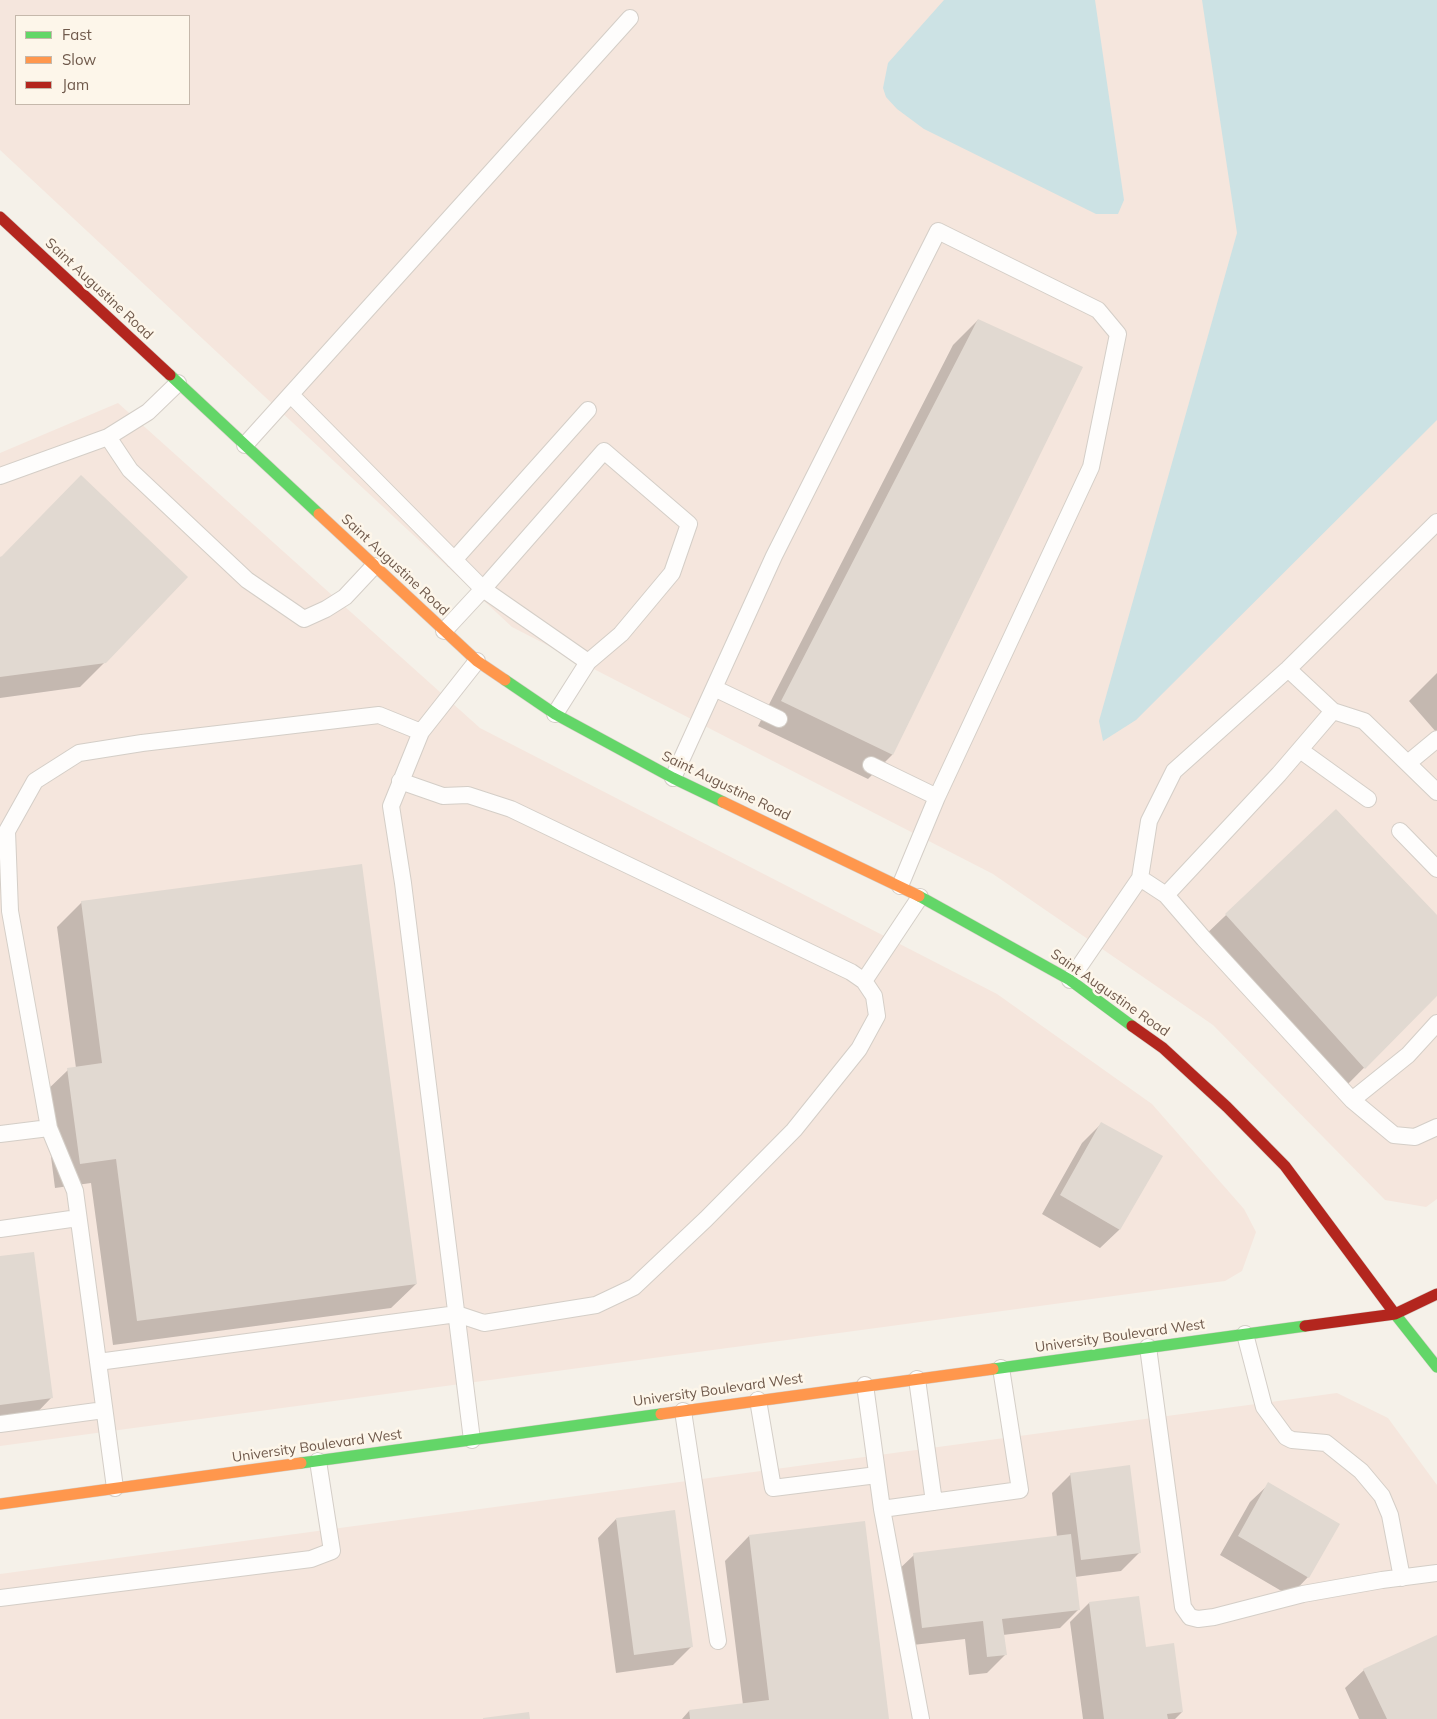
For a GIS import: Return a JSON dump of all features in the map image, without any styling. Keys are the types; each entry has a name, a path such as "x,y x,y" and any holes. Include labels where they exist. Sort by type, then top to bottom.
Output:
{"main road":[{"name":"Saint Augustine Road","path":"0,217 477,661 555,714 672,778 900,886 1009,944 1070,980 1163,1048 1234,1113 1285,1166 1395,1314 1437,1366"},
{"name":"University Boulevard West","path":"0,1504 1395,1314 1437,1294"}],"lane":[{"path":"245,445 630,18"},
{"path":"672,778 774,556 938,231 1098,310 1118,334 1091,467 938,797 900,886"},
{"path":"0,476 108,437 148,412 178,383"},
{"path":"291,395 484,589 588,662"},
{"path":"454,560 588,410"},
{"path":"108,437 130,470 247,580 304,620 345,597 374,566"},
{"path":"444,631 484,589 604,451 689,524 672,573 621,634 588,662 555,714"},
{"path":"1070,980 1140,878 1149,821 1174,771 1288,669 1437,522"},
{"path":"472,1440 392,806 400,781 421,732 477,661"},
{"path":"1288,669 1333,711 1364,721 1437,792"},
{"path":"714,688 779,719"},
{"path":"1166,895 1300,750 1333,711"},
{"path":"115,1488 75,1191 49,1128 10,911 7,831 35,781 79,753 142,743 379,715 421,732"},
{"path":"1408,763 1437,739"},
{"path":"1300,750 1368,799"},
{"path":"871,764 938,797"},
{"path":"98,1362 457,1314 484,1323 596,1305 634,1287 706,1219 794,1130 859,1049 878,1016 874,996 864,981 851,972 511,809 468,795 442,796 400,781"},
{"path":"1400,831 1437,869"},
{"path":"1140,878 1166,895 1352,1100 1394,1135 1415,1137 1437,1127"},
{"path":"864,981 920,897"},
{"path":"1352,1100 1408,1056 1437,1023"},
{"path":"0,1134 49,1128"},
{"path":"0,1229 78,1218"},
{"path":"1246,1334 1264,1407 1286,1436 1292,1440 1326,1444 1361,1471 1382,1496 1390,1515 1402,1578"},
{"path":"1148,1347 1183,1607 1190,1617 1198,1619 1214,1617 1304,1594 1437,1573"},
{"path":"882,1509 1020,1490 1001,1368"},
{"path":"917,1379 934,1502"},
{"path":"865,1385 882,1509 921,1719"},
{"path":"758,1400 773,1488 877,1475"},
{"path":"0,1424 104,1410"},
{"path":"682,1411 718,1641"},
{"path":"0,1598 311,1560 332,1552 318,1461"}],"shaded area":[{"path":"0,0 1437,0 1437,1199 1426,1207 1385,1200 1213,1025 993,874 512,627 0,150"},
{"path":"944,0 1095,0 1124,200 1118,214 1096,214 924,129 897,109 886,97 883,88 888,63"},
{"path":"1202,0 1437,0 1437,420 1136,720 1103,741 1099,721 1237,233"},
{"path":"118,403 480,728 997,994 1152,1104 1244,1209 1256,1232 1242,1271 1225,1281 0,1446 0,453"},
{"path":"1337,1393 1388,1418 1437,1485 1437,1719 0,1719 0,1574"}],"building":[{"path":"978,319 1083,367 893,755 781,701"},
{"path":"81,475 188,577 106,663 0,677 0,557"},
{"path":"1336,809 1437,915 1437,996 1365,1069 1225,914"},
{"path":"362,864 417,1284 137,1321 116,1159 80,1164 67,1068 102,1063 81,901"},
{"path":"1101,1122 1163,1156 1120,1230 1060,1195"},
{"path":"34,1252 53,1398 0,1405 0,1256"},
{"path":"1130,1465 1141,1553 1081,1560 1070,1473"},
{"path":"1268,1482 1340,1524 1309,1578 1238,1536"},
{"path":"675,1510 693,1647 634,1655 616,1518"},
{"path":"865,1521 889,1719 690,1719 689,1710 769,1700 749,1535"},
{"path":"1071,1534 1080,1610 1002,1619 1007,1655 987,1657 983,1621 922,1628 913,1553"},
{"path":"1139,1596 1146,1647 1174,1643 1183,1712 1167,1714 1168,1719 1104,1719 1089,1602"},
{"path":"1437,1635 1437,1719 1387,1719 1363,1669"},
{"path":"529,1712 530,1719 483,1719 483,1718"}],"traffic: fast":[{"path":"170,375 319,514"},
{"path":"505,680 555,714 673,778 723,802"},
{"path":"919,896 1070,980 1132,1026"},
{"path":"1395,1314 1437,1367"},
{"path":"993,1369 1305,1326"},
{"path":"301,1463 661,1414"}],"traffic: slow":[{"path":"319,514 477,661 505,680"},
{"path":"723,802 919,896"},
{"path":"661,1414 993,1369"},
{"path":"0,1504 301,1463"}],"traffic: jam":[{"path":"0,217 170,375"},
{"path":"1132,1026 1163,1048 1227,1107 1285,1166 1395,1314"},
{"path":"1305,1326 1395,1314 1437,1294"}]}
